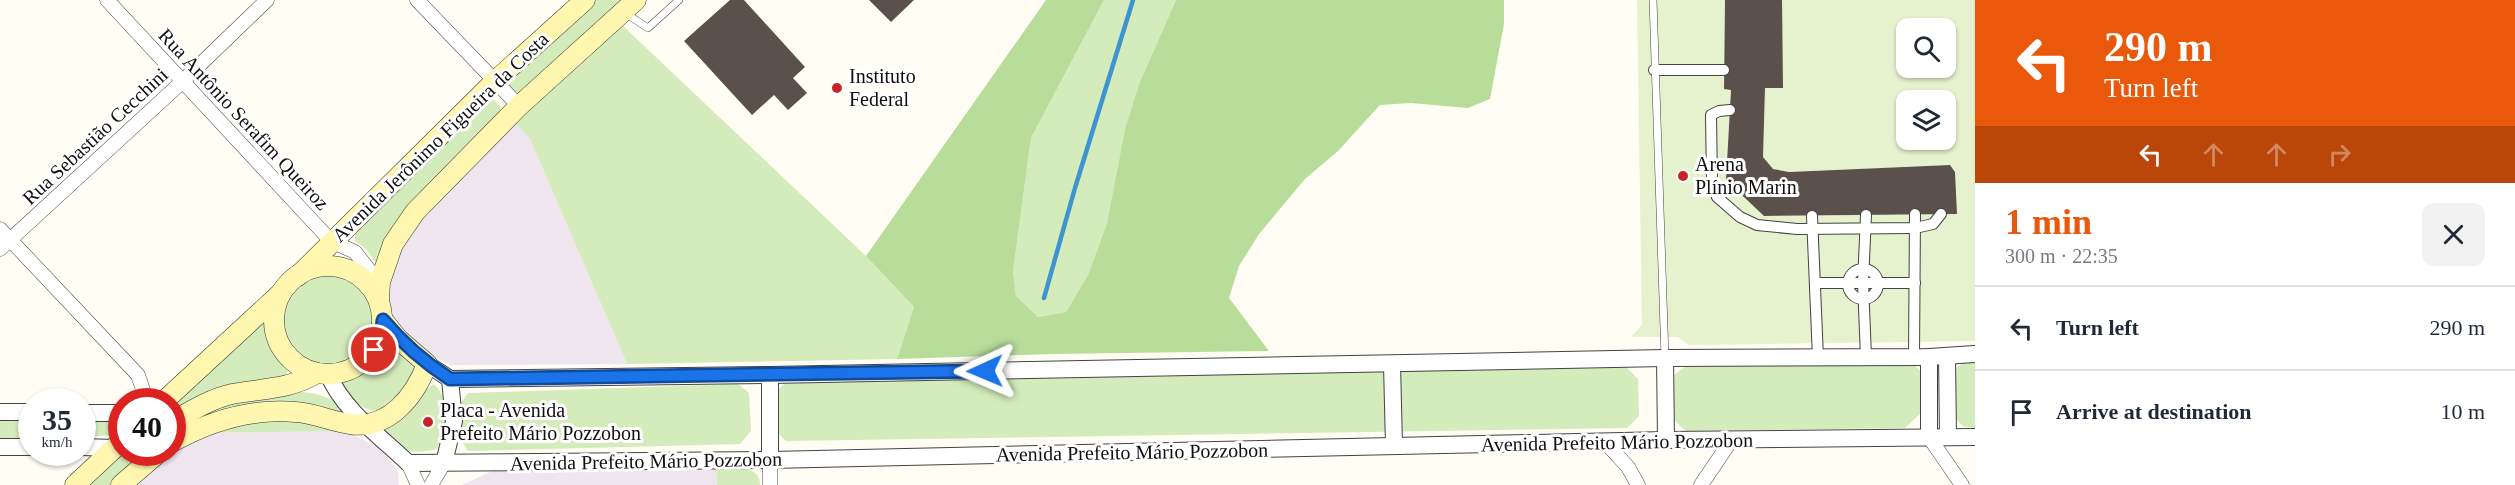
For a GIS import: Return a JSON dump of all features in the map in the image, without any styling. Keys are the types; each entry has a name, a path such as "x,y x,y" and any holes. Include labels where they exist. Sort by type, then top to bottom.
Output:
{"main road":[{"name":"Avenida Jerônimo Figueira da Costa","path":"298,276 494,82 585,0"},
{"name":"Avenida Jerônimo Figueira da Costa","path":"375,293 387,257 400,231 415,212 519,106 629,6"},
{"path":"178,388 298,276 317,267 339,267 358,275 375,293 383,320 398,339 427,364 416,390 382,420 353,425 296,411 251,413 204,426 186,435"},
{"path":"283,291 275,310 275,331 278,341 283,350 298,365 323,374"},
{"path":"186,414 205,403 230,395 298,384 323,374 349,370 367,358 379,341 383,320"},
{"path":"75,485 108,455"},
{"path":"122,485 143,466"}],"street":[{"name":"Rua Antônio Serafim Queiroz","path":"107,0 331,241 355,252 373,275 375,293"},
{"name":"Rua Sebastião Cecchini","path":"5,245 267,0"},
{"path":"417,0 519,106"},
{"path":"1654,70 1724,70"},
{"path":"1730,110 1719,111 1711,115 1712,182 1717,197 1740,217 1757,225 1812,228 1915,228 1933,224 1941,214"},
{"path":"1915,214 1914,283 1929,437 1962,485"},
{"path":"1866,215 1863,283 1866,357"},
{"path":"1812,216 1818,358"},
{"path":"0,229 5,245 138,375 142,388"},
{"path":"1864,268 1874,273 1878,283 1875,294 1864,300 1851,295 1847,283 1853,272 1864,268"},
{"path":"1815,283 1914,283"},
{"path":"427,364 450,379 1665,358 1921,357 1975,354"},
{"path":"1947,356 1948,437"},
{"path":"1665,358 1666,440"},
{"path":"1392,364 1394,446"},
{"path":"323,374 348,405 408,463 418,485"},
{"path":"770,375 770,485"},
{"path":"430,485 444,463 454,421 450,379"},
{"path":"0,412 18,412"},
{"name":"Avenida Prefeito Mário Pozzobon","path":"408,463 770,460 1604,441 1975,437"},
{"path":"1701,485 1732,439"},
{"path":"1604,441 1628,467 1638,485"},
{"path":"0,447 18,447"}],"lane":[{"path":"629,6 632,16 648,28 679,0"},
{"path":"1653,0 1665,358"}],"shaded area":[{"path":"514,122 530,139 627,364 451,365 433,357 406,332 393,316 385,293 402,236"},
{"path":"345,431 380,448 398,471 399,485 130,485 151,466 186,466 186,442 203,433"},
{"path":"501,467 716,467 717,485 462,485"}],"green space":[{"path":"593,0 628,0 525,92 515,92 508,84 509,75"},
{"path":"1046,0 1104,0 1031,138 1013,271 1016,296 1038,317 1066,312 1088,275 1107,223 1125,129 1139,84 1176,0 1504,0 1504,24 1490,99 1468,108 1411,103 1380,105 1338,151 1305,179 1259,234 1239,266 1229,298 1269,351 897,359 914,307 866,256"},
{"path":"1104,0 1176,0 1139,84 1125,129 1107,223 1088,275 1066,312 1038,317 1016,296 1013,271 1031,138"},
{"name":"Arena Plínio Marin","path":"1637,0 1725,0 1724,89 1731,90 1726,180 1765,216 1956,214 1955,172 1950,165 1789,172 1773,169 1763,157 1765,88 1782,0 1975,0 1975,341 1689,345 1678,337 1631,337 1642,325"},
{"path":"622,25 866,256 914,307 897,359 627,364 530,139 514,122"},
{"path":"493,99 500,106 501,115 381,262 376,263 367,250 355,241 355,235 483,102"},
{"path":"318,275 336,275 352,282 365,295 372,311 372,329 365,345 352,358 336,365 318,365 302,358 289,345 282,329 282,311 289,295 302,282"},
{"path":"266,317 272,345 279,357 290,368 284,377 212,392 186,405 186,389"},
{"path":"386,338 413,365 417,374 412,386 381,412 368,409 355,402 346,391 341,378 366,367 378,353"},
{"path":"1968,360 1975,360 1975,428 1964,427 1953,416 1953,370"},
{"path":"1911,362 1923,374 1922,412 1905,428 1686,431 1672,418 1674,375 1688,365"},
{"path":"1624,365 1638,379 1639,416 1627,428 786,441 774,429 775,393 788,380"},
{"path":"434,384 440,391 446,407 441,441 437,449 418,452 406,450 383,430 384,426 415,405 427,389"},
{"path":"738,384 749,393 751,431 740,444 468,451 457,434 460,404 468,393"},
{"path":"303,392 328,398 348,415 331,413 186,426 186,421 232,400"},
{"path":"96,416 108,416 108,435 96,436"},
{"path":"0,417 18,417 18,438 0,438"},
{"path":"311,420 345,431 203,433 231,423"},
{"path":"108,464 135,466 115,485 82,485"},
{"path":"716,468 750,470 759,478 760,485 717,485"}],"building":[{"path":"730,0 744,0 805,67 793,78 807,93 788,110 774,95 752,115 684,41"},
{"path":"869,0 914,0 891,22"},
{"path":"1725,0 1782,0 1783,88 1765,88 1763,157 1773,169 1789,172 1950,165 1955,172 1957,214 1764,216 1726,180 1731,90 1724,89"}],"waterway":[{"path":"1044,298 1133,0"}],"place":[{"name":"Instituto Federal","path":"837,88"},
{"name":"Arena Plínio Marin","path":"1683,176"},
{"name":"Placa - Avenida Prefeito Mário Pozzobon","path":"428,422"}],"route":[{"path":"374,350 379,341 383,320 398,339 427,364 450,379 985,371"}]}
